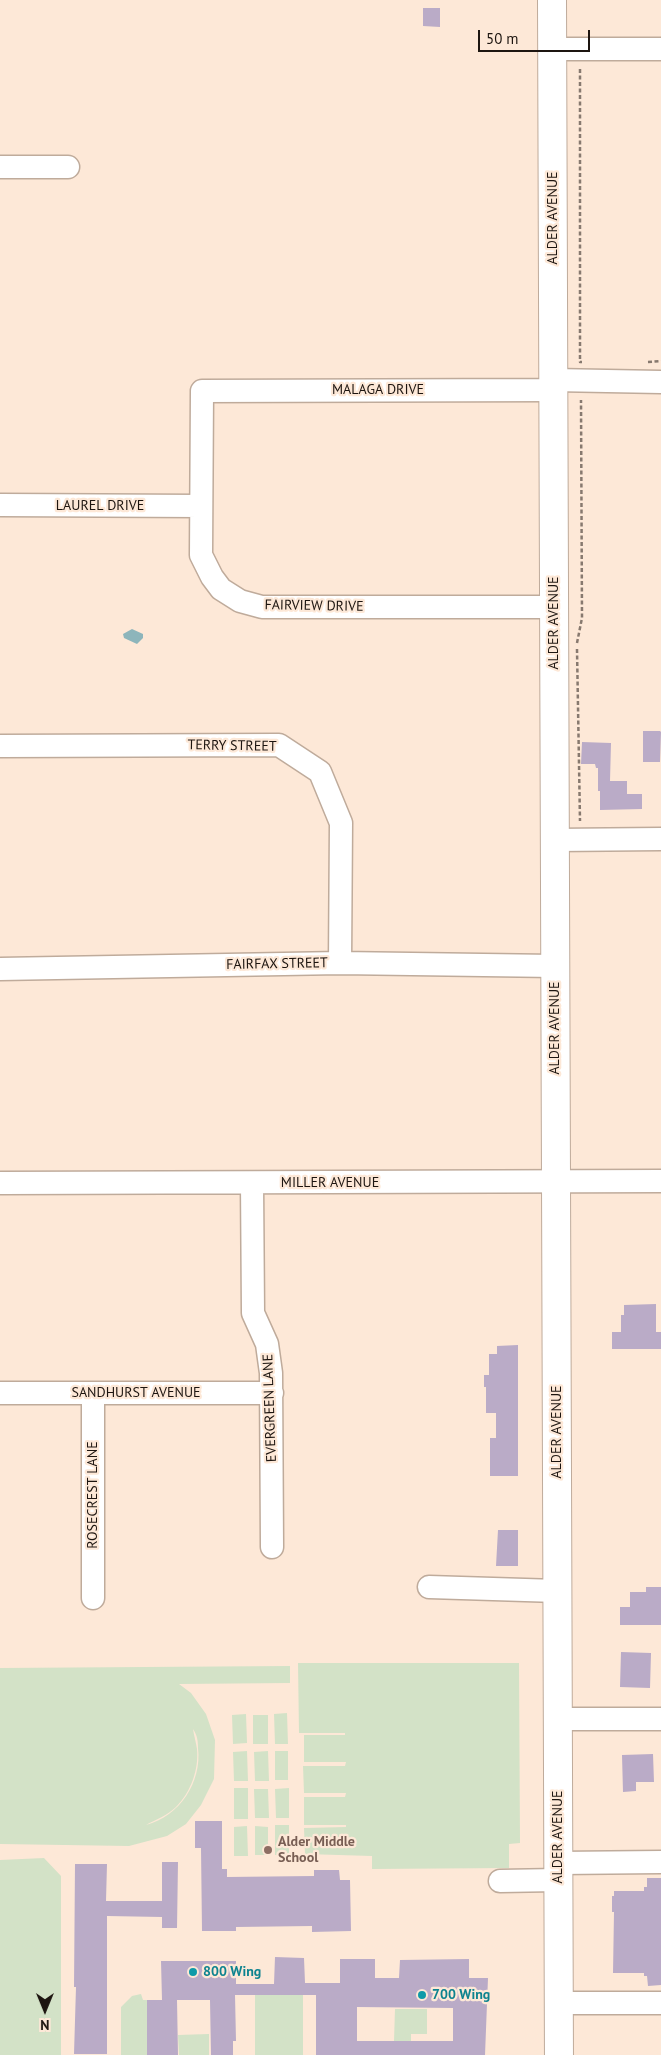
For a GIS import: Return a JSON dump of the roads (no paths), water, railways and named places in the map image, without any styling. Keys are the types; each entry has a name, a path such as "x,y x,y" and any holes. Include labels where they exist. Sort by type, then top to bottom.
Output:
{"main road":[{"name":"ALDER AVENUE","path":"552,0 559,2055"}],"street":[{"path":"552,49 661,49"},
{"path":"0,167 68,167"},
{"name":"MALAGA DRIVE","path":"202,392 661,382"},
{"name":"FAIRVIEW DRIVE","path":"202,392 202,554 212,577 221,589 240,601 262,607 554,607"},
{"name":"LAUREL DRIVE","path":"0,506 201,506"},
{"name":"TERRY STREET","path":"0,746 279,745 320,772 342,823 340,964"},
{"path":"555,840 661,839"},
{"name":"FAIRFAX STREET","path":"0,969 340,964 555,966"},
{"name":"MILLER AVENUE","path":"0,1183 661,1181"},
{"name":"EVERGREEN LANE","path":"252,1183 254,1313 267,1344 272,1393 272,1546"},
{"name":"SANDHURST AVENUE","path":"0,1393 272,1393"},
{"name":"ROSECREST LANE","path":"93,1393 93,1598"},
{"path":"429,1587 557,1591"},
{"path":"558,1719 661,1719"},
{"path":"500,1881 558,1872 661,1862"},
{"path":"558,2003 661,2003"}],"water":[{"path":"132,629 143,634 143,638 137,644 124,638 123,634"}],"place":[{"name":"Alder Middle School","path":"268,1850"},
{"name":"800 Wing","path":"193,1972"},
{"name":"700 Wing","path":"422,1995"}]}
